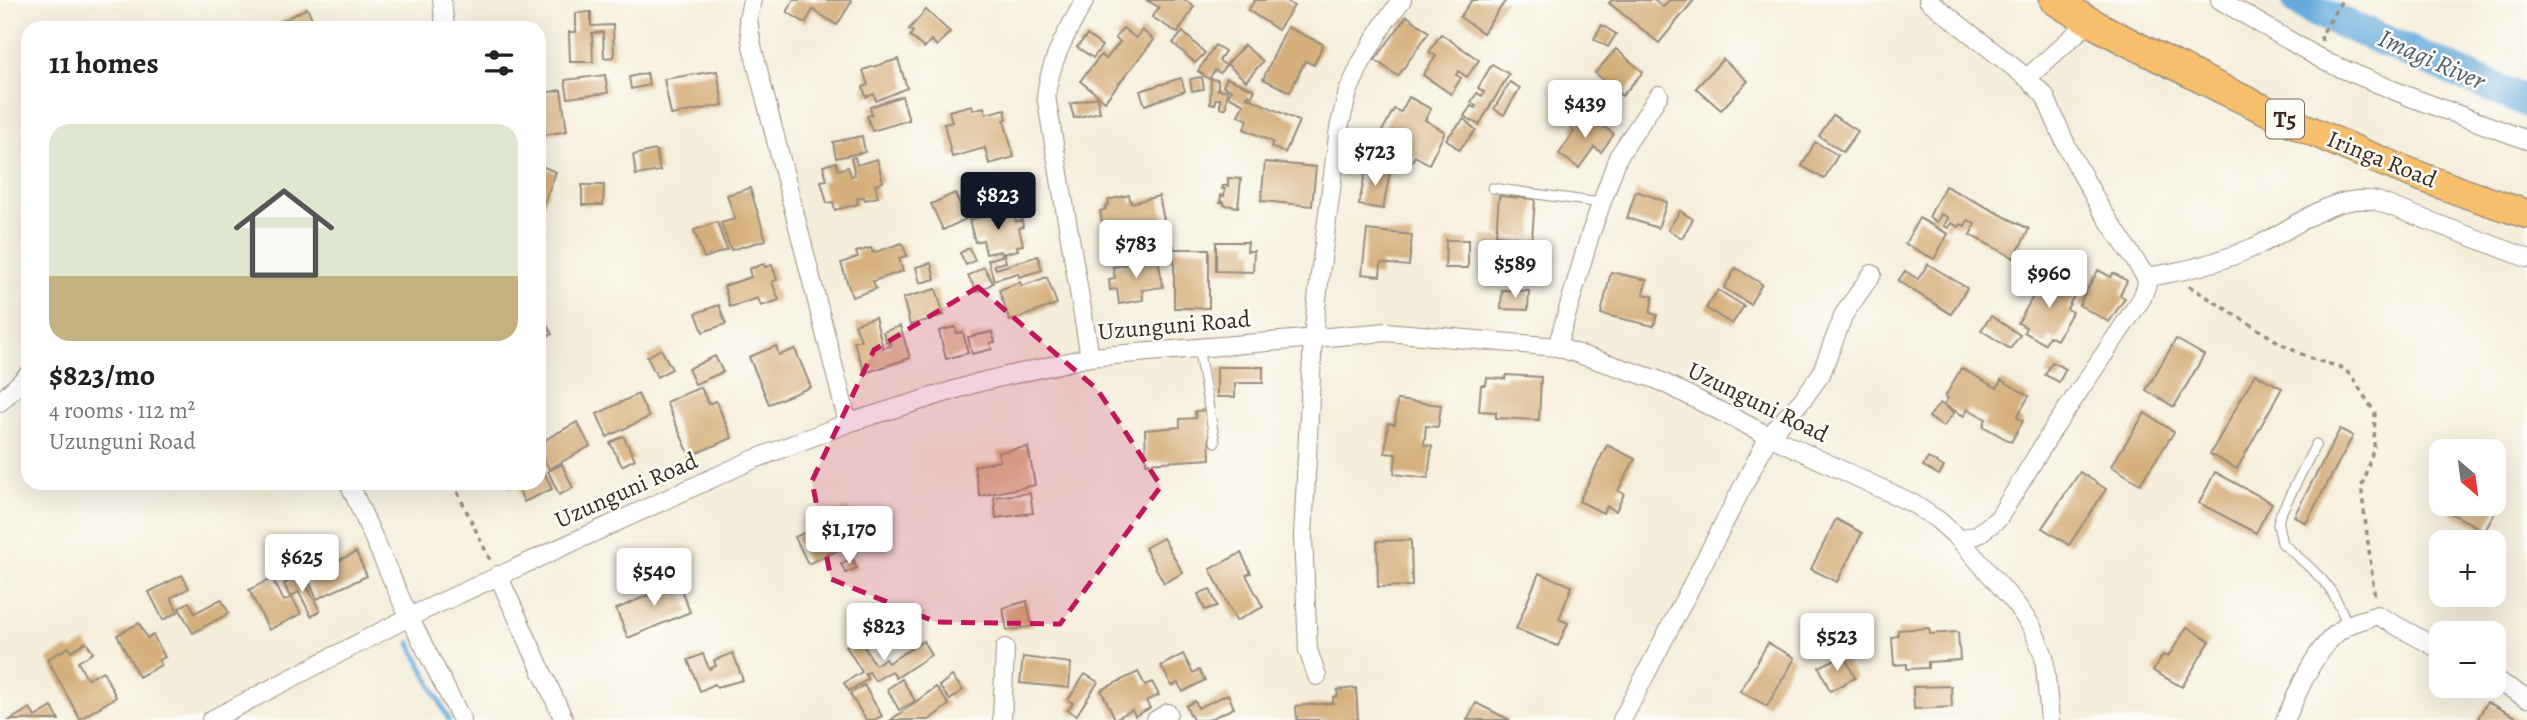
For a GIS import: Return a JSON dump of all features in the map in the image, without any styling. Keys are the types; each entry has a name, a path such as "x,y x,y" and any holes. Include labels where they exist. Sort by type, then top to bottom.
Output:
{"highway":[{"name":"Iringa Road","path":"2054,0 2089,22 2246,101 2377,159 2527,214"}],"street":[{"path":"442,0 444,21"},
{"path":"752,0 748,19 752,46 848,423"},
{"path":"1085,0 1060,43 1049,75 1046,96 1090,357"},
{"path":"1317,676 1308,650 1303,536 1313,337 1339,128 1361,63 1385,22 1402,0"},
{"path":"1928,0 2027,78 2045,96 2067,147 2101,209 2146,277 2147,285 2142,298 2052,431 1998,519 1978,535 1960,540"},
{"path":"2220,0 2326,62 2410,97 2527,140"},
{"path":"2027,78 2089,22"},
{"path":"1557,347 1601,203 1618,157 1659,95"},
{"path":"2146,277 2169,274 2251,249 2281,235 2316,212 2362,198 2377,201 2527,258"},
{"path":"1622,720 1769,436 1803,399 1821,374 1844,314 1872,274"},
{"name":"Uzunguni Road","path":"211,720 409,617 498,575 750,461 848,423 980,382 1090,357 1387,332 1557,347 1658,380 1912,503 1938,520 1960,540 2015,603 2032,627 2044,656 2050,720"},
{"path":"0,402 21,382"},
{"path":"352,490 409,617 462,720"},
{"path":"498,575 564,720"},
{"path":"2285,720 2318,653 2347,625 2377,615 2429,643"},
{"path":"1002,720 1005,648"},
{"path":"2506,686 2527,698"}],"lane":[{"path":"1492,188 1601,203"},
{"path":"1198,347 1215,442"},
{"path":"2316,444 2280,515 2280,536 2282,543 2326,582 2342,608 2347,625"}],"path":[{"path":"2326,62 2321,36 2342,0"},
{"path":"2169,274 2285,346 2312,359 2340,367 2351,375 2370,404 2375,413 2374,447 2362,494 2377,615"},
{"path":"456,490 498,575"}],"highlighted area":[{"path":"978,287 1097,389 1161,486 1060,624 936,622 831,579 812,481 874,350"}],"building":[{"path":"794,0 852,1 837,25 813,10 805,23 787,12"},
{"path":"1146,0 1185,0 1194,6 1178,33 1152,17 1159,7"},
{"path":"1255,0 1285,0 1294,6 1278,30 1248,10"},
{"path":"1472,0 1506,0 1483,33 1460,17"},
{"path":"1612,0 1654,0 1663,7 1669,0 1694,0 1659,43 1609,3"},
{"path":"307,8 314,21 282,21"},
{"path":"926,10 950,32 937,46 931,40 924,48 910,36 913,32 909,29"},
{"path":"591,12 591,26 613,25 614,57 604,58 603,32 592,33 593,62 570,62 569,32 576,32 576,13"},
{"path":"1407,16 1429,32 1398,76 1375,60"},
{"path":"1602,25 1616,34 1608,47 1594,39"},
{"path":"1287,27 1323,44 1314,65 1305,61 1290,92 1263,79"},
{"path":"1123,28 1136,38 1142,30 1154,40 1105,101 1080,81 1101,55 1106,59 1120,42 1115,38"},
{"path":"1183,32 1205,53 1195,63 1173,43"},
{"path":"1441,34 1479,60 1467,77 1458,71 1456,75 1461,78 1451,94 1423,75 1436,56 1429,52"},
{"path":"1087,35 1102,46 1093,58 1077,47"},
{"path":"1215,45 1225,51 1219,61 1226,65 1220,73 1215,70 1209,79 1198,71"},
{"path":"1244,45 1263,61 1246,81 1227,64"},
{"path":"1616,49 1643,72 1622,96 1595,73"},
{"path":"898,59 907,88 876,101 874,94 866,97 863,87 868,85 863,70"},
{"path":"1723,59 1748,81 1721,110 1696,88"},
{"path":"1492,64 1509,74 1479,125 1464,116 1471,106 1475,108 1471,102 1477,93 1482,96 1484,92 1478,88"},
{"path":"717,71 723,105 671,115 664,79"},
{"path":"647,73 649,85 631,89 629,77"},
{"path":"605,75 608,93 568,98 565,80"},
{"path":"1202,77 1204,89 1192,91 1190,79"},
{"path":"1181,78 1185,91 1145,105 1140,91"},
{"path":"1227,78 1255,90 1252,96 1249,94 1247,97 1299,121 1285,153 1271,147 1273,142 1244,129 1248,120 1238,115 1244,104 1228,96 1231,90 1223,86"},
{"path":"1211,79 1218,80 1218,90 1227,90 1226,108 1220,108 1220,99 1215,99 1215,104 1210,104"},
{"path":"1510,82 1520,88 1504,115 1494,109"},
{"path":"561,90 567,131 546,135 546,93"},
{"path":"902,96 909,120 872,131 867,116 872,115 870,107"},
{"path":"1097,97 1100,112 1074,118 1070,104"},
{"path":"1409,97 1431,109 1425,120 1445,132 1429,164 1415,156 1411,163 1387,150 1393,139 1381,133 1394,109 1401,112"},
{"path":"972,105 973,110 984,107 986,114 1005,109 1007,119 1004,120 1014,157 989,164 985,148 952,157 944,124 952,122 949,111"},
{"path":"1583,112 1614,134 1601,152 1594,147 1579,168 1559,154 1574,132 1571,129"},
{"path":"1833,115 1858,131 1843,152 1819,136"},
{"path":"1464,119 1476,130 1459,150 1446,139"},
{"path":"862,136 865,152 836,158 833,142"},
{"path":"1815,142 1838,155 1824,179 1802,166"},
{"path":"656,150 660,171 636,175 633,155"},
{"path":"855,157 857,165 877,159 883,182 875,185 878,197 857,199 858,204 835,210 833,202 827,203 821,181 827,180 823,166 836,162 838,170 848,167 851,176 855,175 851,158"},
{"path":"1265,162 1316,167 1312,206 1261,201"},
{"path":"546,168 556,172 546,198"},
{"path":"1366,168 1390,172 1383,209 1359,205"},
{"path":"1228,178 1241,179 1238,207 1220,202 1221,195 1224,196 1223,186 1228,186"},
{"path":"582,185 604,185 603,205 582,205"},
{"path":"1945,186 2029,229 2014,258 1970,235 1975,224 1968,220 1965,226 1961,224 1959,227 1951,223 1948,228 1944,226 1948,218 1941,214 1937,222 1929,217"},
{"path":"750,188 766,240 731,250 721,223 735,219 727,195"},
{"path":"1636,191 1667,202 1658,228 1627,218"},
{"path":"955,193 966,219 943,230 931,204"},
{"path":"1129,195 1131,203 1159,196 1166,229 1117,244 1110,227 1103,228 1100,211 1109,205 1108,200"},
{"path":"1499,196 1535,199 1532,238 1496,235"},
{"path":"1007,211 1008,214 1014,213 1016,222 1022,220 1023,227 1019,228 1023,245 1017,246 1018,250 1002,254 1001,251 986,254 983,240 975,242 969,220"},
{"path":"1680,211 1693,219 1682,238 1668,230"},
{"path":"1919,218 1948,234 1934,259 1905,244"},
{"path":"717,222 727,250 704,258 694,230"},
{"path":"1367,230 1412,235 1409,266 1381,263 1380,276 1362,274"},
{"path":"1483,236 1522,240 1518,276 1479,273"},
{"path":"1446,240 1468,240 1468,268 1445,268"},
{"path":"1216,242 1248,242 1247,251 1254,251 1253,272 1216,271"},
{"path":"902,243 907,256 899,258 903,271 873,281 876,289 852,297 841,263 858,257 856,252 871,248 873,253"},
{"path":"1174,246 1174,249 1209,249 1209,308 1174,308 1174,259 1161,259 1161,247"},
{"path":"969,248 975,260 966,265 960,253"},
{"path":"1004,255 1006,262 994,265 996,269 1038,256 1042,270 1019,277 1018,273 994,280 988,260"},
{"path":"1158,258 1163,287 1142,290 1143,300 1119,304 1117,289 1110,290 1109,279 1115,278 1113,267"},
{"path":"931,263 935,279 920,283 916,267"},
{"path":"764,264 765,267 772,265 777,280 772,282 779,300 761,306 758,298 730,307 724,286 751,277 749,269"},
{"path":"1928,264 1967,288 1951,314 1898,281 1905,271 1918,279"},
{"path":"984,267 993,283 977,292 968,276"},
{"path":"1736,268 1762,284 1750,304 1724,288"},
{"path":"2098,270 2111,277 2113,273 2127,281 2120,295 2125,298 2109,322 2079,305"},
{"path":"1611,272 1647,280 1643,294 1653,296 1650,313 1657,315 1654,326 1601,314"},
{"path":"2053,274 2078,288 2067,309 2072,312 2057,340 2049,336 2045,344 2024,332 2026,327 2018,323 2035,293 2041,296"},
{"path":"1047,277 1057,304 1010,321 999,290 1020,282 1022,286"},
{"path":"936,289 944,315 910,325 903,298"},
{"path":"1502,290 1529,291 1528,310 1501,309"},
{"path":"1718,290 1744,306 1732,324 1706,308"},
{"path":"719,305 726,324 703,332 696,313"},
{"path":"1991,316 2020,335 2010,349 1981,330"},
{"path":"875,317 883,348 891,346 883,332 900,326 910,358 865,373 854,342 861,340 855,324"},
{"path":"546,322 552,334 546,337"},
{"path":"955,327 957,333 963,332 968,353 946,359 939,331"},
{"path":"992,332 995,342 990,343 992,349 972,354 968,337"},
{"path":"2176,339 2204,355 2174,407 2146,390"},
{"path":"776,346 779,355 795,349 811,387 769,404 749,357"},
{"path":"661,349 672,369 657,377 647,357"},
{"path":"715,356 723,372 695,384 688,369"},
{"path":"2052,362 2066,369 2059,382 2045,375"},
{"path":"1217,367 1263,367 1263,383 1235,383 1235,397 1217,397"},
{"path":"1961,368 1997,388 2001,380 2029,396 2017,417 2023,421 2011,442 1983,426 1986,419 1968,409 1964,416 1944,405 1948,398 1945,397"},
{"path":"2255,374 2282,388 2237,469 2210,454"},
{"path":"1506,375 1541,377 1539,420 1496,418 1496,412 1479,411 1481,385 1486,385 1487,378 1505,379"},
{"path":"701,387 708,404 716,401 732,438 690,456 666,402"},
{"path":"638,394 649,417 607,437 597,414"},
{"path":"1397,400 1441,405 1438,427 1426,426 1424,445 1432,446 1428,478 1394,474 1396,454 1385,453 1388,423 1395,424"},
{"path":"1940,403 1954,413 1943,427 1929,417"},
{"path":"1208,410 1210,459 1146,463 1145,430 1180,427 1180,419 1196,418 1195,411"},
{"path":"2145,413 2174,432 2140,484 2111,466"},
{"path":"577,422 590,446 549,469 546,464 546,439"},
{"path":"2340,429 2353,436 2306,523 2294,516"},
{"path":"623,436 635,459 622,466 610,443"},
{"path":"1607,445 1635,459 1618,491 1624,494 1616,511 1607,506 1603,513 1579,501"},
{"path":"1028,447 1035,485 980,496 974,466 1000,461 998,452"},
{"path":"1928,458 1944,467 1939,475 1923,466"},
{"path":"562,464 573,488 559,495 548,471"},
{"path":"2080,472 2106,489 2069,545 2042,528"},
{"path":"2215,472 2272,503 2256,533 2199,503"},
{"path":"546,476 552,489 524,502 519,490 546,490"},
{"path":"1030,493 1033,513 996,518 994,497"},
{"path":"848,508 862,539 808,564 795,537 823,524 821,520"},
{"path":"2456,516 2493,516 2483,530"},
{"path":"1836,519 1862,533 1837,582 1811,569"},
{"path":"1163,538 1183,573 1164,583 1145,548"},
{"path":"1411,540 1412,586 1378,587 1377,541"},
{"path":"356,552 367,576 317,599 302,568 326,557 330,565"},
{"path":"1241,553 1251,573 1246,575 1263,607 1236,621 1210,569"},
{"path":"852,558 857,568 846,573 841,564"},
{"path":"1539,573 1572,586 1559,619 1568,623 1558,646 1516,629"},
{"path":"182,575 189,588 171,598 178,612 163,620 149,592"},
{"path":"301,575 320,611 311,616 299,592 290,597 284,584"},
{"path":"676,577 690,612 628,638 616,609 649,595 647,589"},
{"path":"272,578 284,601 292,597 301,614 269,630 249,590"},
{"path":"1210,589 1217,606 1205,610 1198,594"},
{"path":"221,599 229,613 193,633 179,608 189,602 195,613"},
{"path":"1027,601 1032,626 1007,631 1003,608"},
{"path":"139,623 147,638 153,635 165,657 159,660 161,665 139,677 117,635"},
{"path":"2187,627 2210,641 2182,687 2153,671 2163,655 2168,657"},
{"path":"1929,628 1930,634 1958,632 1960,660 1928,662 1928,668 1907,669 1907,664 1894,665 1892,637 1898,636 1898,630"},
{"path":"859,638 875,665 885,659 888,663 923,641 931,655 896,678 892,671 875,681 869,672 865,674 868,679 849,691 844,683 862,672 846,646"},
{"path":"86,642 93,653 78,662 87,679 103,671 116,697 80,719 47,659 69,647 71,651"},
{"path":"1768,643 1795,658 1767,706 1740,691"},
{"path":"733,653 743,680 717,687 715,684 700,691 688,660 703,654 709,669 716,666 714,660"},
{"path":"1183,654 1193,673 1199,670 1205,680 1183,692 1178,683 1172,686 1161,666"},
{"path":"1844,655 1855,678 1830,691 1819,667"},
{"path":"1023,657 1071,663 1069,688 1020,683"},
{"path":"1138,672 1145,685 1152,682 1159,695 1146,701 1150,708 1135,716 1132,710 1115,719 1101,690"},
{"path":"1085,674 1098,682 1076,716 1068,710 1073,703 1068,700"},
{"path":"952,676 963,690 950,700 939,686"},
{"path":"902,679 915,701 899,710 887,689"},
{"path":"864,685 882,716 874,720 866,720 850,694"},
{"path":"1951,686 1952,707 1914,709 1913,687"},
{"path":"936,687 949,705 929,720 891,720"},
{"path":"1356,688 1358,720 1297,720 1296,706 1333,703 1333,697 1338,696 1337,690"},
{"path":"1228,694 1234,708 1208,720 1193,720 1186,706 1195,701 1198,708"},
{"path":"2487,702 2522,720 2477,720"},
{"path":"1476,703 1510,720 1467,720"},
{"path":"52,707 59,720 10,720 30,708 35,717"}],"waterway":[{"name":"Imagi River","path":"2298,0 2315,11 2527,102"},
{"path":"410,643 449,720"}]}
